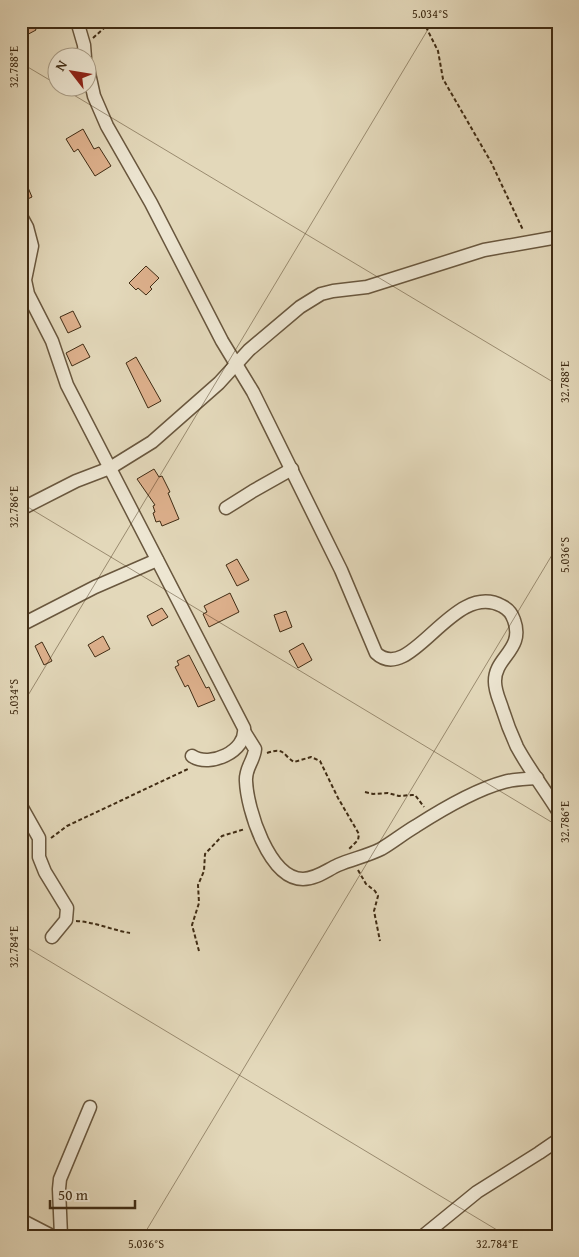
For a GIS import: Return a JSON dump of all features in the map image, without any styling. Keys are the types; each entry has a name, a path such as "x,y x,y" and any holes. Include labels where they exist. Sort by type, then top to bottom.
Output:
{"street":[{"path":"77,21 84,48"},
{"path":"95,98 107,126 151,203 222,340 254,392 340,570 376,653 383,659 389,660 404,655 433,634 460,609 470,604 493,602 508,610 515,622 517,633 513,647 496,672 495,686 514,740 558,811"},
{"path":"21,216 27,227 32,246 26,280 28,294 52,340 67,385 243,723 245,733 255,752 248,766 246,781 247,794 255,826 263,844 281,869 294,878 302,880 310,878 381,849 438,812 475,793 503,782 537,778"},
{"path":"21,510 76,481 110,468 152,442 219,384 236,362 300,308 320,294 333,290 366,287 466,255 499,247 558,237"},
{"path":"226,508 292,469"},
{"path":"21,625 102,584 157,560"},
{"path":"192,756 198,760 205,761 220,757 236,748 243,741 245,733"},
{"path":"21,806 39,838 40,857 45,872 66,908 66,920 52,937"},
{"path":"61,1236 58,1189 60,1180 90,1107"},
{"path":"423,1236 477,1192 558,1140"},
{"path":"21,1220 52,1236"}],"path":[{"path":"88,48 112,21"},
{"path":"423,21 438,51 443,79 491,162 521,224 527,242"},
{"path":"255,752 262,754 278,750 282,751 294,762 311,757 320,761 338,798 359,834 358,840 348,850 348,857 366,884 378,896 374,911 380,942"},
{"path":"39,846 67,826 205,761"},
{"path":"366,792 373,794 388,793 399,796 412,794 415,795 426,809 438,812"},
{"path":"200,951 192,925 199,903 198,884 204,871 205,854 222,836 255,826"},
{"path":"66,920 88,922 130,934"}],"building":[{"path":"21,21 32,21 36,30 21,38"},
{"path":"83,129 94,149 99,147 111,166 95,176 78,149 74,152 66,139"},
{"path":"21,171 32,197 21,202"},
{"path":"146,266 159,278 150,287 152,289 146,295 138,288 136,290 129,283"},
{"path":"73,311 81,327 68,333 60,317"},
{"path":"83,344 90,357 72,366 66,353"},
{"path":"136,357 161,401 148,408 126,363"},
{"path":"154,469 159,477 162,476 170,492 168,493 179,519 162,526 160,521 156,522 153,513 155,512 153,506 155,505 137,479"},
{"path":"237,559 249,580 237,586 226,565"},
{"path":"230,593 239,612 209,627 203,614 207,612 204,606"},
{"path":"162,608 168,617 152,626 147,616"},
{"path":"286,611 292,627 280,632 274,615"},
{"path":"103,636 110,649 95,657 88,645"},
{"path":"42,642 52,661 44,665 35,646"},
{"path":"303,643 312,660 298,668 289,651"},
{"path":"189,655 206,688 209,687 215,700 198,707 188,685 185,687 175,667 179,665 177,661"}]}
